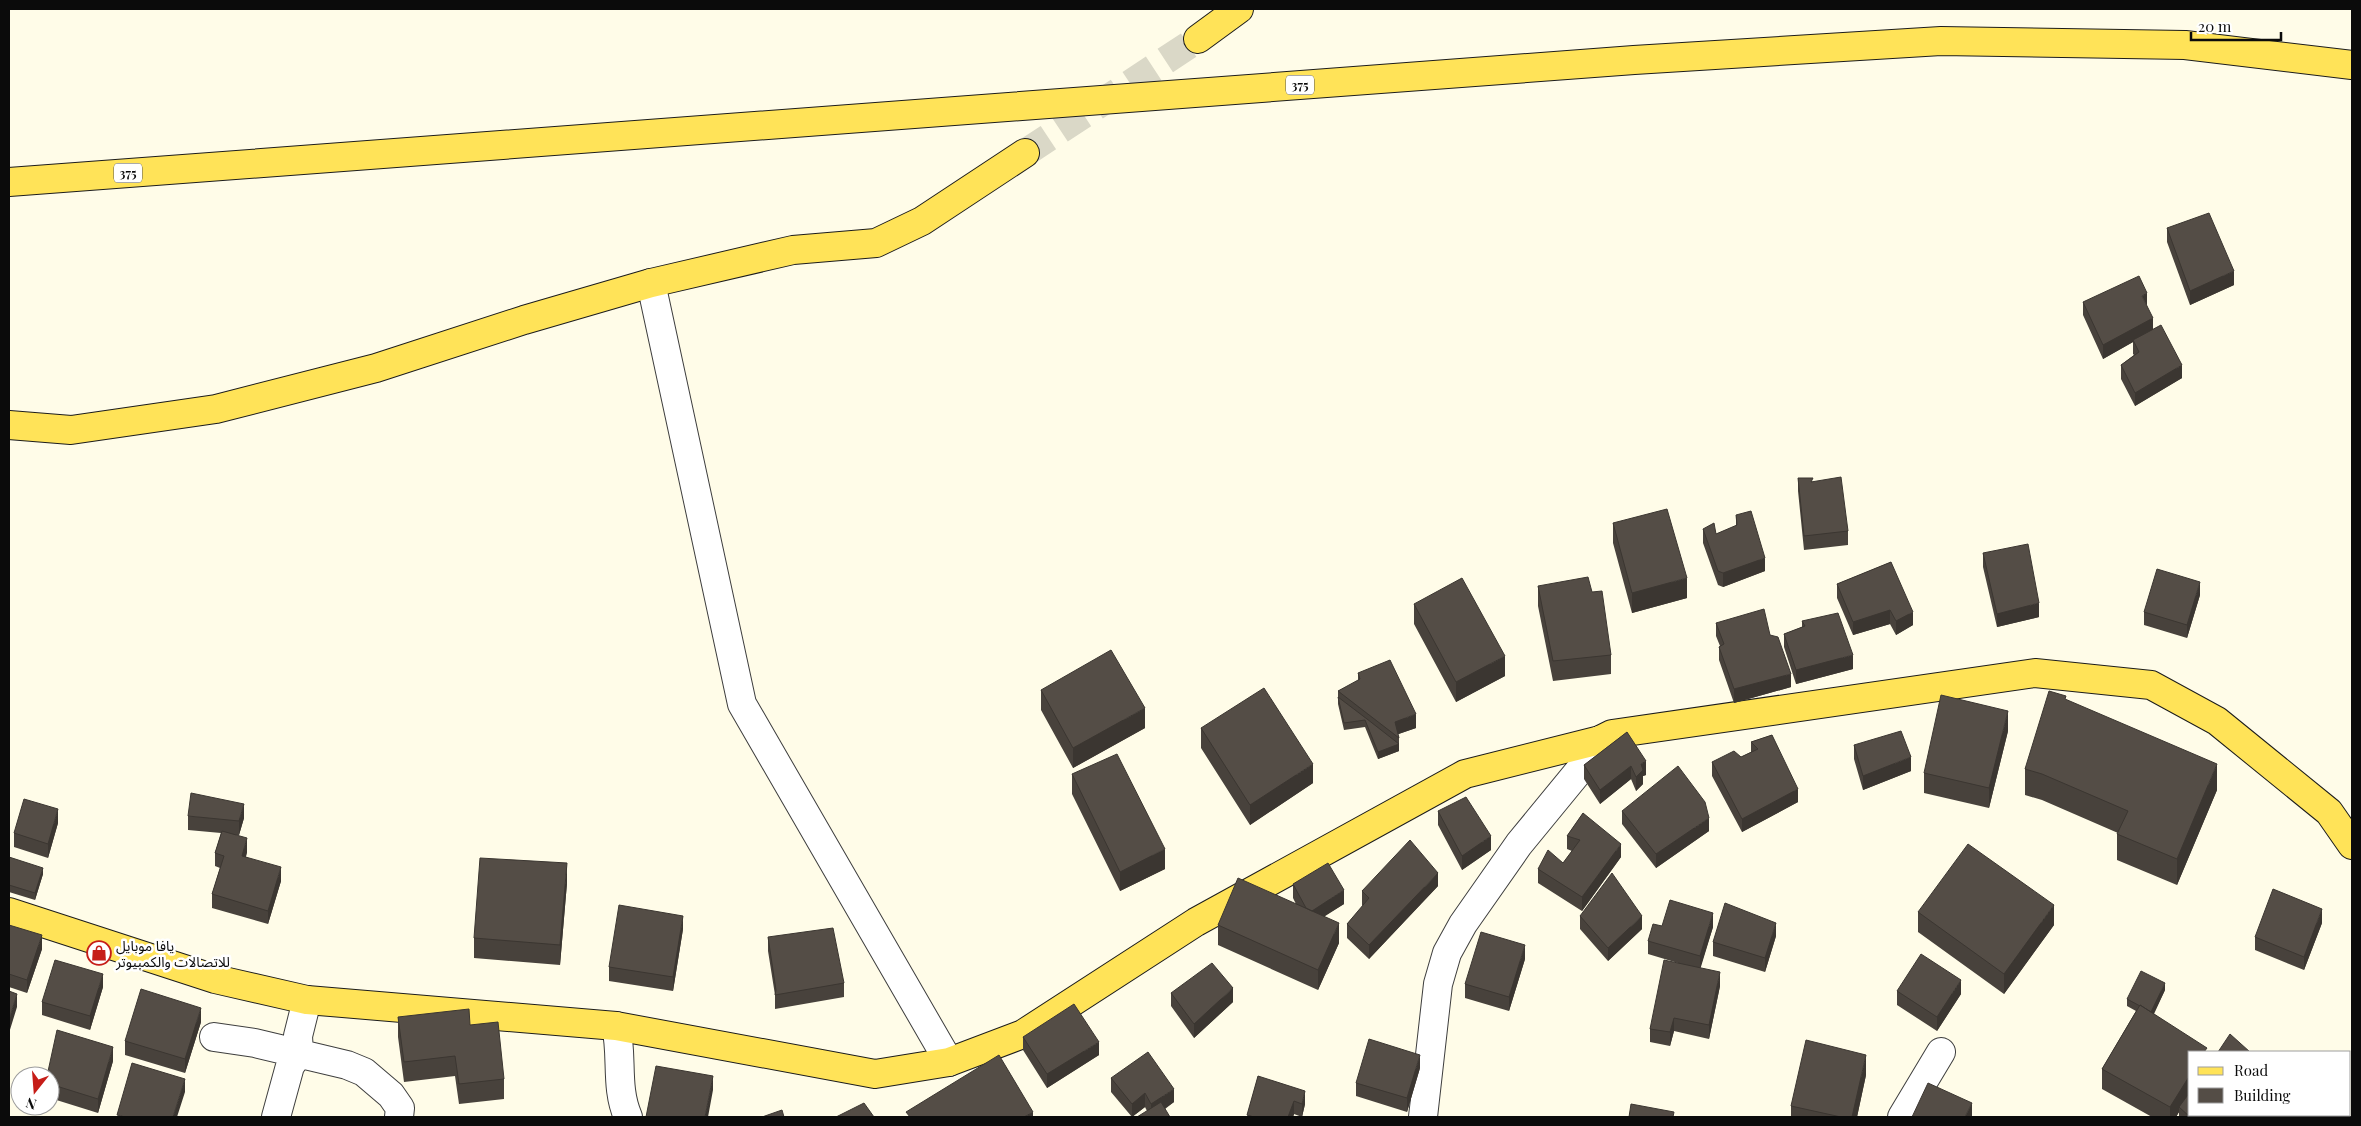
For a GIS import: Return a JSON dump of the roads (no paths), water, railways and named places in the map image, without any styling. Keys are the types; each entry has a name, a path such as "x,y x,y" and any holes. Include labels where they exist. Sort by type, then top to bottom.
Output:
{"main road":[{"path":"1198,39 1239,9"},
{"name":"375","path":"9,182 1634,60 1941,41 2185,45 2352,65"},
{"path":"9,425 71,430 216,409 376,368 524,320 651,283 793,250 876,243 922,220 1025,153"},
{"path":"9,912 216,979 307,1000 616,1026 875,1074 949,1062 1023,1034 1196,922 1465,774 1600,740 1612,734 2035,672 2151,685 2217,721 2329,812 2352,845"}],"street":[{"path":"651,283 742,704 949,1062"},
{"path":"1423,1117 1438,984 1447,953 1463,924 1519,844 1592,755 1600,740"},
{"path":"276,1117 290,1066 299,1053 298,1036 307,1000"},
{"path":"616,1026 622,1104 628,1117"},
{"path":"214,1037 255,1043 299,1053 347,1065 364,1072 390,1094 400,1108 399,1117"},
{"path":"1902,1117 1941,1052"}],"tunnel":[{"path":"1025,153 1198,39"}],"place":[{"name":"يافا موبايل للاتصالات والكمبيوتر","path":"99,953"}]}
